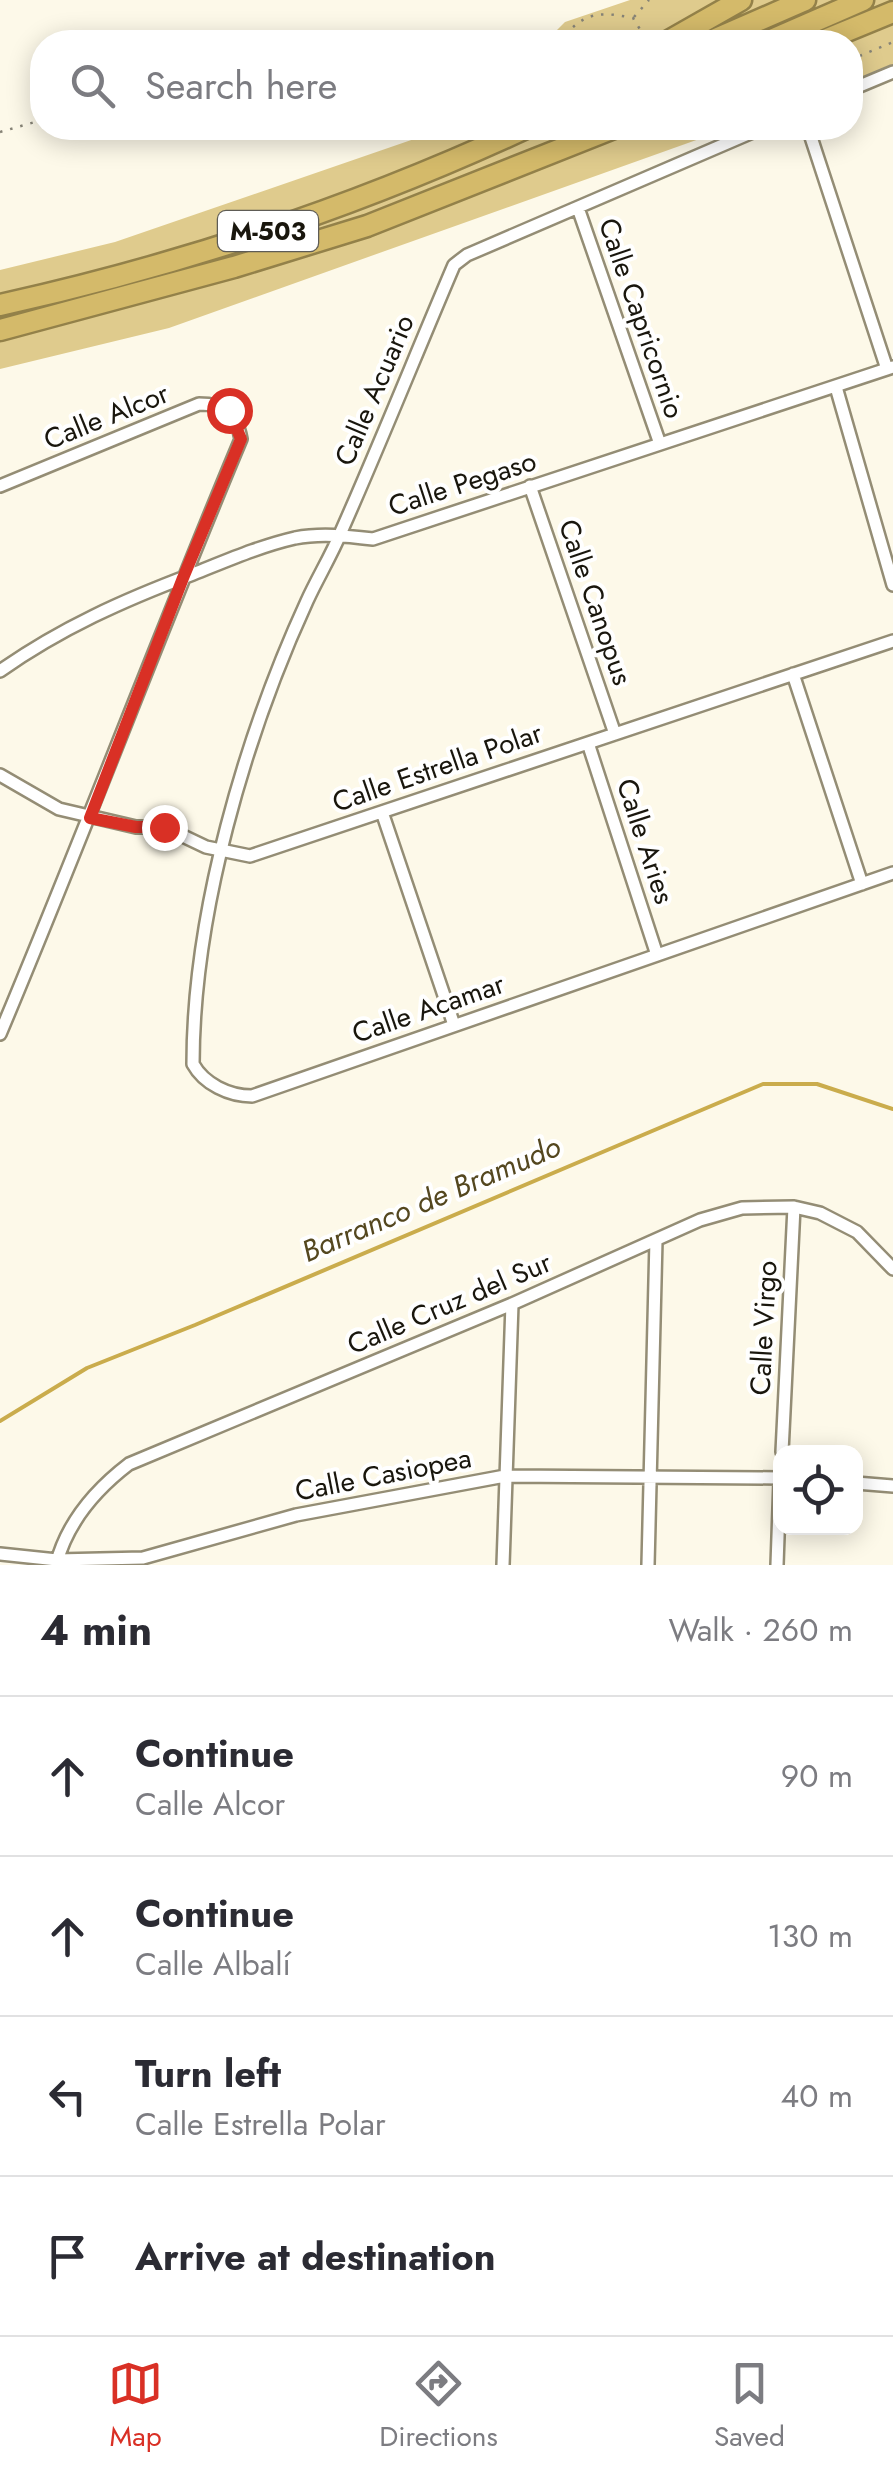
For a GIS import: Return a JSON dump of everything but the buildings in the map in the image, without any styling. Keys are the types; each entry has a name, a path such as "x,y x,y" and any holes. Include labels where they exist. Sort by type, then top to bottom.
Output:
{"highway":[{"path":"680,30 741,0"},
{"path":"736,30 805,0"},
{"path":"795,30 863,0"},
{"path":"849,30 893,12"},
{"name":"M-503","path":"382,189 482,140"},
{"name":"M-503","path":"0,305 147,270 260,234 382,189 498,140"},
{"name":"M-503","path":"234,266 492,169 556,140"},
{"name":"M-503","path":"0,330 366,226 584,140"}],"street":[{"path":"863,85 893,72"},
{"name":"Calle Acuario","path":"221,850 264,709 454,266 467,255 734,140"},
{"path":"812,140 890,368"},
{"name":"Calle Capricornio","path":"578,208 660,444"},
{"name":"Calle Pegaso","path":"0,671 43,640 100,611 296,538 372,539 890,368"},
{"path":"836,387 893,585"},
{"name":"Calle Alcor","path":"0,486 199,404 220,404 229,410 241,439 183,578"},
{"name":"Calle Canopus","path":"530,486 615,734"},
{"path":"0,1034 90,818 183,578"},
{"name":"Calle Estrella Polar","path":"0,775 59,809 136,827 164,827 206,847 250,856 893,640"},
{"path":"793,674 862,884"},
{"name":"Calle Aries","path":"588,743 657,955"},
{"path":"382,812 454,1026"},
{"name":"Calle Acamar","path":"221,850 202,952 193,1064 200,1077 237,1096 252,1096 893,873"},
{"path":"0,994 15,999"},
{"name":"Calle Cruz del Sur","path":"57,1563 66,1535 84,1508 104,1484 129,1464 512,1304 700,1220 742,1208 794,1207 820,1213 857,1232 893,1269"},
{"name":"Calle Virgo","path":"782,1445 794,1207"},
{"path":"648,1565 656,1240"},
{"path":"503,1565 512,1304"},
{"name":"Calle Casiopea","path":"0,1554 57,1563 143,1558 296,1515 505,1476 773,1479"},
{"path":"863,1484 893,1486"},
{"path":"777,1565 778,1535"}],"path":[{"path":"633,18 648,0"},
{"path":"569,30 590,15 633,18 646,30"},
{"path":"863,55 893,42"},
{"path":"0,132 30,123"}],"shaded area":[{"path":"630,0 893,0 893,65 863,76 863,30 557,30 565,22"},
{"path":"411,140 696,140 169,328 0,369 0,270 115,242"}],"waterway":[{"name":"Barranco de Bramudo","path":"0,1421 87,1368 763,1084 817,1084 893,1109"}],"route":[{"path":"164,827 136,827 90,818 241,439 229,410"}]}
